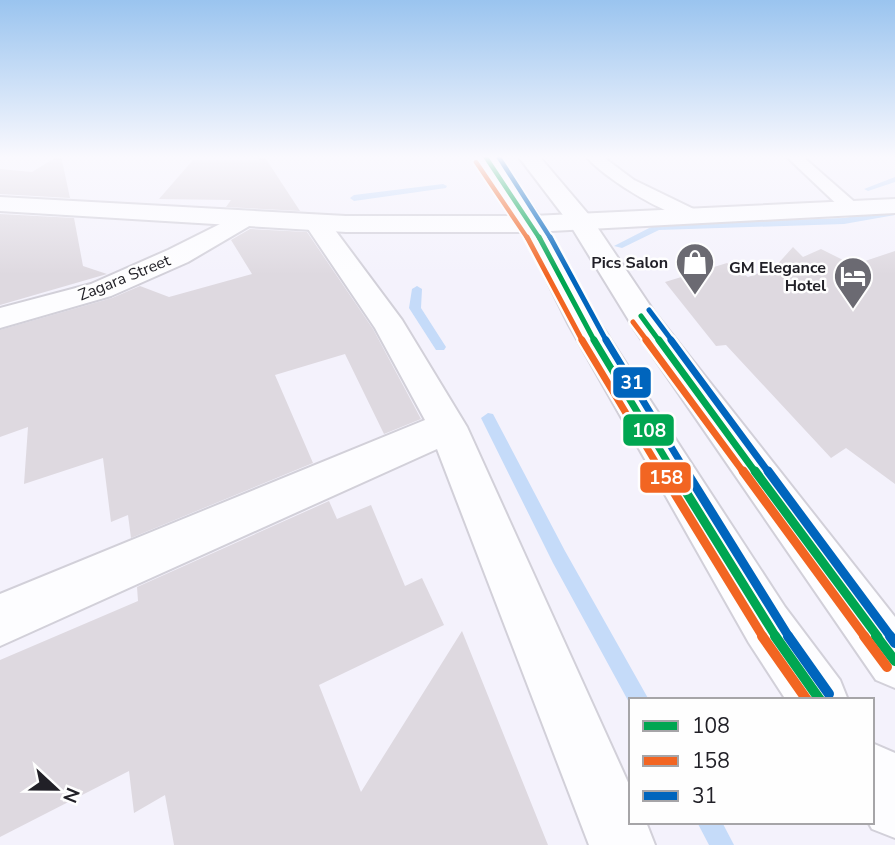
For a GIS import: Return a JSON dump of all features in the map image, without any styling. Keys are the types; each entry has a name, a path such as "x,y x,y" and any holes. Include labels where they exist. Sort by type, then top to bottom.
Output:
{"street":[{"path":"512,195 532,224 585,325 753,602 819,698"},
{"path":"560,195 580,220 644,320 895,661"},
{"path":"0,204 317,223 532,224 895,206"},
{"name":"Zagara Street","path":"0,318 101,290 178,256 242,220"},
{"path":"317,223 391,327 448,427 622,845"},
{"path":"0,620 448,427"},
{"path":"874,777 895,806"}],"lane":[{"path":"652,195 697,215"},
{"path":"836,195 852,209"}],"building":[{"path":"25,195 69,195 70,198"},
{"path":"162,195 290,195 300,211 226,207 231,200 159,199"},
{"path":"0,214 74,218 83,266 107,274 0,305"},
{"path":"250,229 307,232 373,329 421,419 384,434 345,354 275,375 313,463 131,538 128,515 111,522 103,458 24,484 28,427 0,437 0,330 112,298 140,286 169,297 252,274 231,240"},
{"path":"793,247 803,257 821,249 853,265 895,251 895,484 846,448 831,458 726,345 716,346 665,282 727,263 748,277 775,267"},
{"path":"329,501 337,519 371,505 405,586 422,578 444,625 319,685 361,792 462,631 548,845 174,845 165,795 134,813 129,771 0,837 0,660 138,601 137,587"}],"waterway":[{"path":"354,198 373,195"},
{"path":"619,246 657,227 844,221 895,212"},
{"path":"417,289 415,308 440,347"},
{"path":"488,418 559,557 638,698"},
{"path":"710,824 722,845"}],"transit line":[{"name":"158","path":"499,195 523,229 576,330 758,630 806,698"},
{"name":"108","path":"512,195 532,224 585,325 767,625 819,698"},
{"name":"31","path":"525,195 541,219 594,320 776,619 829,694"},
{"name":"31","path":"649,310 895,643"},
{"name":"108","path":"641,316 895,661"},
{"name":"158","path":"633,322 887,667"}],"place":[{"name":"Pics Salon","path":"695,296"},
{"name":"GM Elegance Hotel","path":"853,310"}]}
